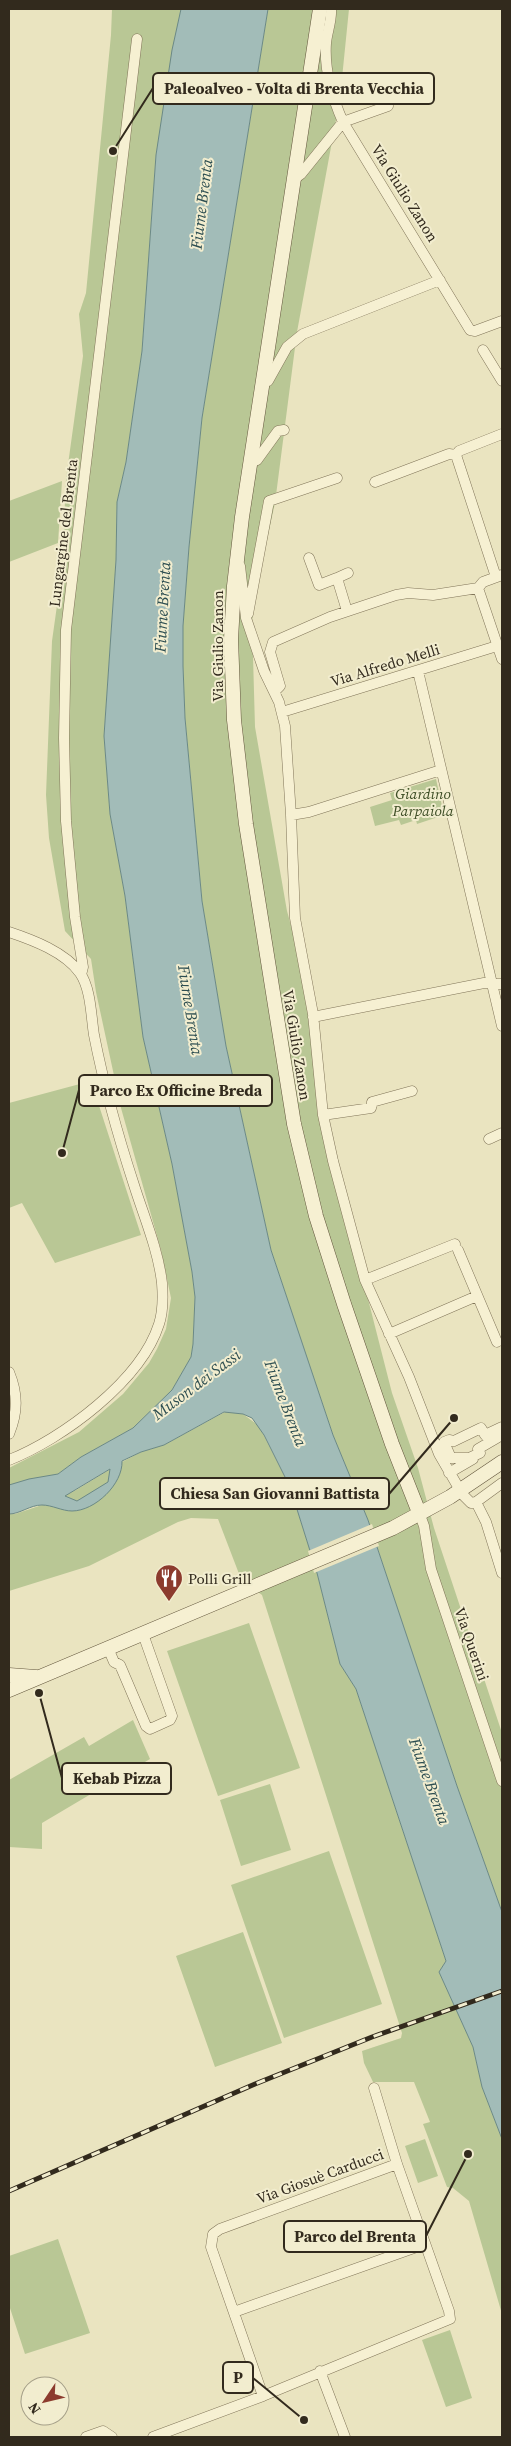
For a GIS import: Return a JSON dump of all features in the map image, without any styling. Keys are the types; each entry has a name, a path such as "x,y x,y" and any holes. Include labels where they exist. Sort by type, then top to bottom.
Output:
{"street":[{"name":"Via Giulio Zanon","path":"320,9 249,463 236,562 231,668 239,775 294,1124 316,1216 392,1444 414,1518"},
{"name":"Via Giulio Zanon","path":"331,9 326,46 328,73 332,95 343,122 472,331 502,321"},
{"name":"Lungargine del Brenta","path":"9,1460 24,1454 77,1423 120,1383 147,1350 159,1324 162,1300 157,1257 121,1145 101,1070 85,983 81,975 82,967 75,917 66,821 64,738 66,630 137,38"},
{"path":"293,180 302,174 343,122 388,106"},
{"path":"262,382 268,381 287,347 300,336 440,280"},
{"path":"483,350 502,381"},
{"path":"249,463 257,460 270,440 278,432 284,430"},
{"path":"456,455 460,451 502,434"},
{"path":"375,482 450,454 456,455"},
{"path":"275,691 280,686 270,652 273,642 347,610 396,594 433,595 478,588 483,582 499,576 456,455"},
{"name":"Via Giulio Zanon","path":"246,618 269,501 337,478"},
{"path":"309,558 319,585 348,573"},
{"name":"Via Giulio Zanon","path":"236,562 240,567 246,618 261,663 275,691 282,712 292,816 295,918 313,1017 323,1115 344,1205 365,1280 409,1377 439,1454 457,1485"},
{"path":"337,578 347,610"},
{"path":"478,588 502,659"},
{"name":"Via Alfredo Melli","path":"282,712 497,646"},
{"path":"418,671 467,886 498,984 502,1026"},
{"path":"292,816 441,770"},
{"path":"9,932 48,948 76,968 81,975"},
{"path":"313,1017 461,987 498,984"},
{"name":"Via Giulio Zanon","path":"323,1115 371,1108 372,1102 412,1091"},
{"path":"489,1139 502,1133"},
{"path":"365,1280 456,1247 497,1342"},
{"path":"389,1334 477,1296"},
{"path":"9,1372 16,1398 16,1418 9,1434"},
{"path":"502,1427 485,1435 481,1428 454,1441 444,1442 451,1458 469,1458 480,1453 478,1449 502,1435"},
{"path":"449,1473 502,1443"},
{"path":"439,1454 448,1460 467,1462"},
{"path":"9,1690 414,1518 502,1462"},
{"path":"464,1496 471,1503 476,1502 502,1483"},
{"path":"476,1502 486,1522 502,1573"},
{"name":"Via Querini","path":"414,1518 424,1526 431,1569 502,1782"},
{"path":"108,1648 114,1662 120,1665 146,1726 150,1728 170,1720 172,1716 143,1634"},
{"path":"13,1677 37,1677"},
{"path":"374,2088 397,2164"},
{"name":"Via Giosuè Carducci","path":"153,2437 263,2396 450,2319 449,2311 397,2164 216,2232 212,2238 211,2244 263,2396"},
{"path":"234,2312 425,2244"},
{"path":"320,2371 345,2437"},
{"path":"86,2437 103,2432 112,2437"}],"green space":[{"path":"112,9 181,9 156,155 142,351 126,462 117,502 116,560 104,736 110,814 125,896 143,1037 172,1164 192,1272 195,1297 193,1344 191,1357 172,1390 133,1428 81,1457 58,1474 9,1485 9,1468 79,1432 123,1394 149,1363 157,1349 166,1329 171,1298 161,1250 121,1108 96,992 91,959 65,931 49,838 46,795 52,641 62,570 66,479 83,356 79,314 86,293"},
{"path":"268,9 349,9 340,98 297,332 275,503 258,580 252,621 255,727 287,911 302,965 321,1115 392,1393 418,1468 434,1528 502,1733 502,1912 457,1786 368,1520 333,1435 271,1250 226,1046 202,901 185,718 183,626 202,418"},
{"path":"62,481 58,543 9,562 9,501"},
{"name":"Giardino Parpaiola","path":"436,779 444,815 417,824 416,820 401,825 399,820 375,826 370,807 392,800 390,793"},
{"path":"91,1081 141,1235 55,1263 22,1203 9,1208 9,1103"},
{"path":"232,1411 243,1414 259,1426 290,1487 317,1573 340,1664 356,1689 446,1961 439,1972 473,2047 482,2087 502,2139 502,2314 469,2201 453,2188 447,2187 423,2124 430,2122 414,2082 373,2082 364,2063 362,2051 401,2038 402,2033 262,1595 241,1579 218,1519 191,1518 178,1522 89,1566 9,1591 9,1514 15,1514 42,1505 76,1490 141,1452 164,1445 225,1412"},
{"path":"249,1623 300,1768 218,1796 167,1651"},
{"path":"133,1720 150,1759 42,1823 42,1849 9,1847 9,1780 84,1737 89,1746"},
{"path":"270,1784 291,1850 241,1866 220,1800"},
{"path":"329,1851 382,2004 284,2038 231,1885"},
{"path":"243,1932 282,2043 215,2067 176,1956"},
{"path":"425,2139 438,2176 418,2183 405,2146"},
{"path":"58,2239 90,2333 25,2354 9,2305 9,2256"},
{"path":"450,2330 472,2398 446,2407 422,2340"}],"water":[{"path":"181,9 268,9 202,418 183,626 185,718 202,901 226,1046 271,1250 333,1435 368,1520 457,1786 502,1912 502,2139 482,2087 473,2047 439,1972 446,1961 356,1689 340,1664 317,1573 290,1487 264,1435 252,1418 243,1414 224,1412 164,1445 141,1452 122,1461 118,1479 113,1487 98,1501 81,1510 72,1511 38,1505 9,1514 9,1485 58,1474 81,1457 133,1428 172,1390 191,1357 193,1344 195,1297 192,1272 172,1164 143,1037 125,896 110,814 104,736 116,560 117,502 126,462 142,351 156,155 172,50","holes":["110,1469 108,1482 77,1501 65,1496"]}],"pier":[{"path":"372,1524 379,1546 314,1573 308,1551"}],"railway":[{"path":"9,2191 255,2084 372,2037 502,1991"}],"place":[{"name":"Paleoalveo - Volta di Brenta Vecchia","path":"113,151"},
{"name":"Parco Ex Officine Breda","path":"62,1153"},
{"name":"Chiesa San Giovanni Battista","path":"454,1418"},
{"name":"Polli Grill","path":"169,1602"},
{"name":"Kebab Pizza","path":"39,1693"},
{"name":"Parco del Brenta","path":"468,2154"},
{"name":"P","path":"304,2420"}],"water label":[{"name":"Fiume Brenta","path":"201,204"},
{"name":"Fiume Brenta","path":"162,607"},
{"name":"Fiume Brenta","path":"191,1010"},
{"name":"Muson dei Sassi","path":"196,1384"},
{"name":"Fiume Brenta","path":"286,1403"},
{"name":"Fiume Brenta","path":"430,1781"}]}
